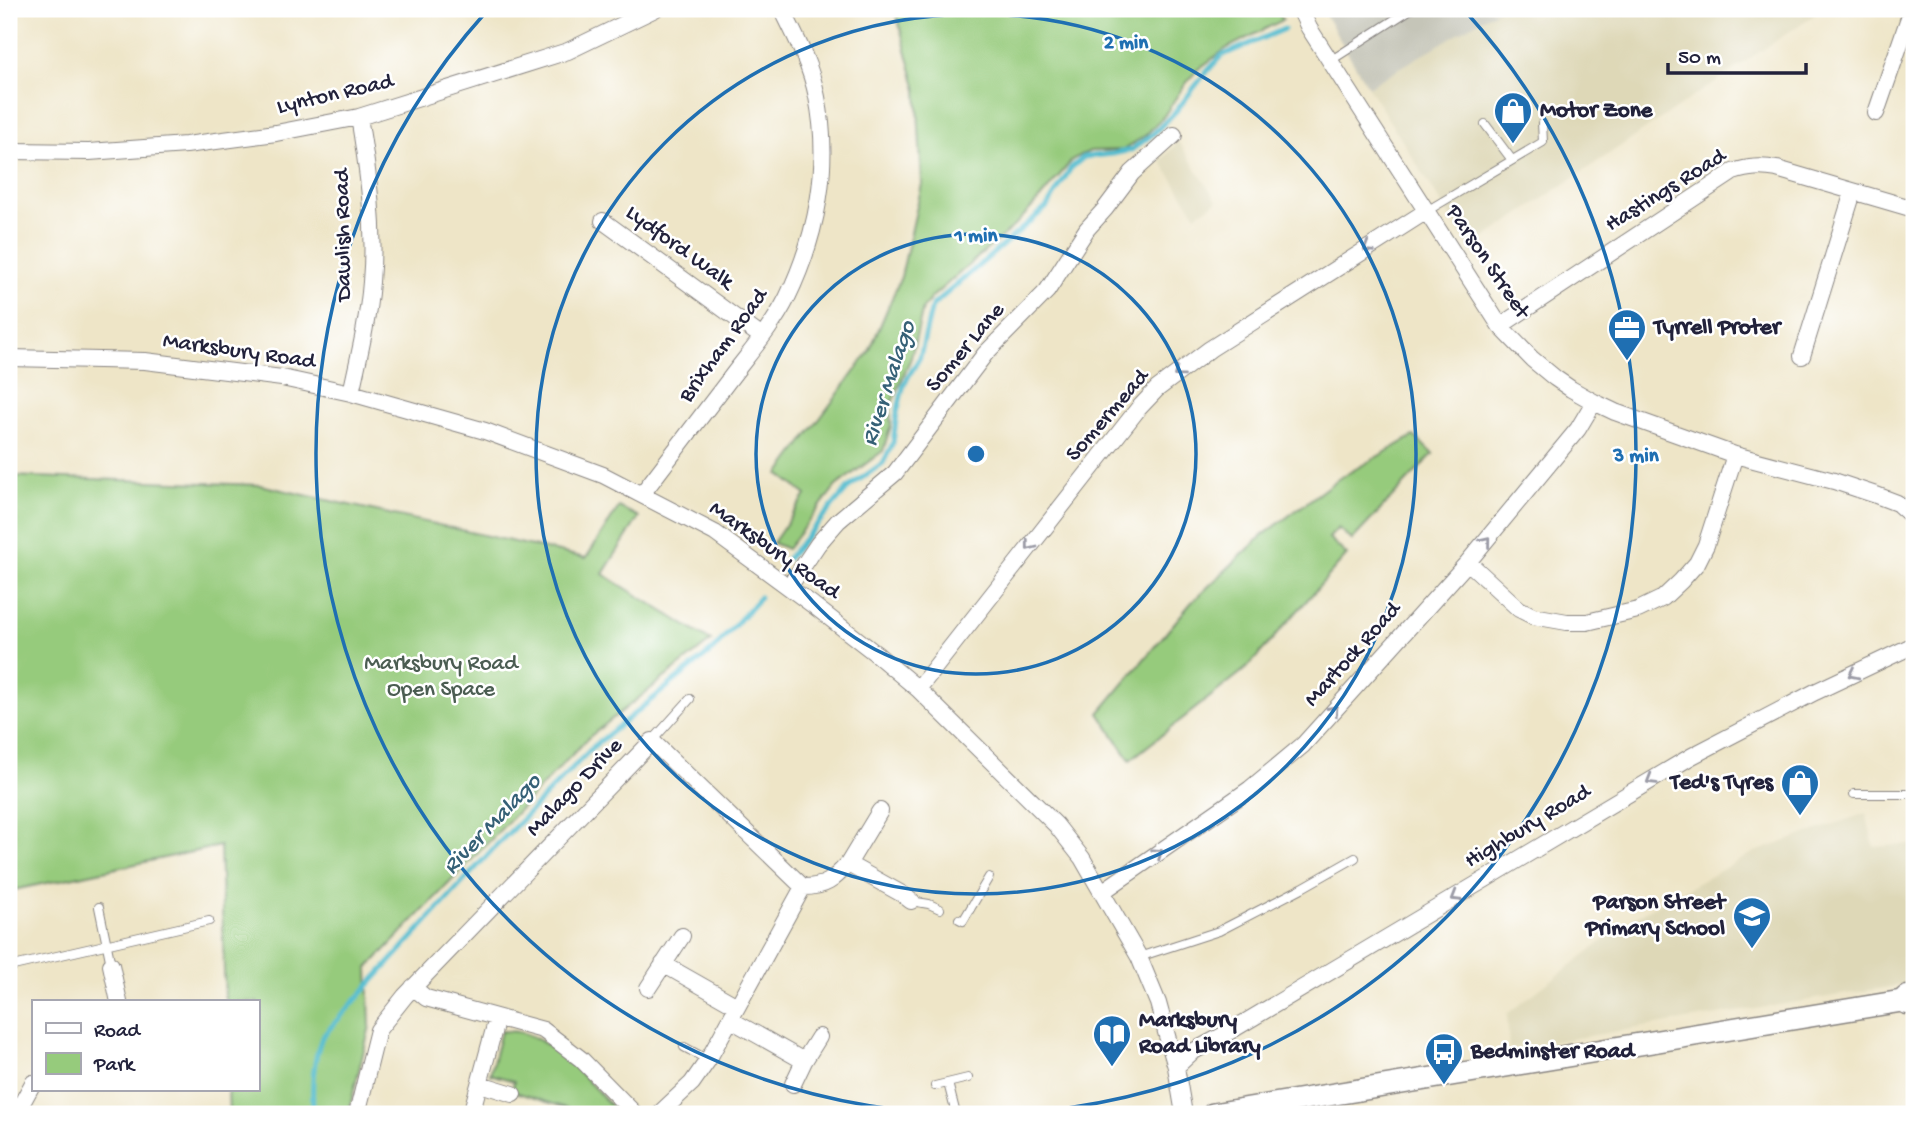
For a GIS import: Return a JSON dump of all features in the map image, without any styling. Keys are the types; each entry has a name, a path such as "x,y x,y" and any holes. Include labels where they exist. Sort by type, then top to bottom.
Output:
{"main road":[{"path":"1213,1114 1912,1000"}],"street":[{"name":"Lynton Road","path":"9,151 89,152 186,145 275,133 359,117 568,51 655,9"},
{"name":"Brixham Road","path":"642,494 762,337 786,300 812,235 822,161 817,96 806,59 782,9"},
{"name":"Parson Street","path":"1300,9 1309,29 1500,326 1532,359 1570,389 1615,412 1735,455 1876,495 1897,503 1914,518"},
{"path":"1876,113 1912,9"},
{"name":"Dawlish Road","path":"351,393 365,330 372,281 371,206 359,117"},
{"name":"Somer Lane","path":"786,585 838,521 895,474 985,354 1046,291 1087,229 1132,173 1174,135"},
{"name":"Hastings Road","path":"1500,326 1733,172 1745,168 1761,166 1777,169 1914,209"},
{"path":"1802,356 1853,192"},
{"name":"Somermead","path":"918,689 1138,409 1157,389 1210,349 1425,212"},
{"name":"Lydford Walk","path":"603,221 762,337"},
{"name":"Marksbury Road","path":"9,358 145,361 282,379 351,393 485,431 603,475 715,533 875,653 918,689 1056,825 1082,858 1139,957 1158,1003 1176,1067 1184,1114"},
{"name":"Martock Road","path":"1102,892 1250,789 1303,745 1468,562 1578,429 1594,402"},
{"path":"1468,562 1519,609 1533,616 1567,622 1587,622 1638,610 1662,598 1697,563 1706,545 1735,455"},
{"name":"Highbury Road","path":"1176,1067 1192,1052 1692,756 1815,692 1914,645"},
{"name":"Malago Drive","path":"357,1114 377,1030 413,988 652,741 803,887"},
{"path":"659,1114 692,1083 708,1060 803,887 815,887 831,882 848,864 880,811"},
{"path":"848,864 911,901"},
{"path":"648,988 682,936"},
{"path":"663,964 804,1061"},
{"path":"111,965 119,1000"},
{"path":"413,988 426,998 543,1030 581,1059 635,1114"},
{"path":"471,1114 498,1018"},
{"path":"793,1084 819,1037"},
{"path":"480,1084 513,1094"},
{"path":"16,1114 32,1085"}],"lane":[{"path":"1330,61 1411,9"},
{"path":"1425,212 1543,142 1542,123"},
{"path":"1485,124 1511,160"},
{"path":"652,741 690,698"},
{"path":"1854,794 1914,793"},
{"path":"1139,957 1219,930 1354,858"},
{"path":"958,919 963,921 989,877"},
{"path":"911,901 940,909"},
{"path":"99,907 111,965"},
{"path":"9,967 209,921"},
{"path":"684,1047 708,1060"},
{"path":"935,1086 968,1078"},
{"path":"948,1083 956,1114"}],"shaded area":[{"name":"Motor Zone","path":"1499,9 1823,9 1470,248 1368,87"},
{"path":"1499,9 1368,87 1323,11"},
{"path":"1178,141 1217,201 1196,215 1161,161"},
{"name":"Parson Street Primary School","path":"1866,813 1874,847 1914,844 1914,983 1509,1049 1507,1014 1633,918 1755,852"}],"green space":[{"path":"895,9 1275,9 1283,20 1227,48 1197,70 1164,116 1146,135 1123,150 1090,151 1073,159 1014,226 932,297 923,308 911,358 890,407 891,425 883,451 836,486 787,549 773,543 806,495 779,474 869,352 901,277 922,184 917,90"},
{"path":"1414,436 1433,454 1352,540 1338,528 1329,538 1347,555 1248,667 1130,760 1099,713 1191,603 1262,536 1338,479"},
{"name":"Marksbury Road Open Space","path":"9,476 260,485 586,558 619,507 639,517 603,574 711,641 588,738 368,968 370,1026 348,1114 229,1114 228,1092 259,1092 259,1000 225,1000 220,846 9,891"},
{"path":"501,1031 523,1033 549,1046 619,1114 585,1114 512,1091 514,1081 490,1074"}],"waterway":[{"name":"River Malago","path":"788,558 849,487 883,463 893,443 904,384 920,357 932,306 1047,207 1071,168 1084,157 1131,150 1153,134 1177,110 1221,56 1284,29"},
{"name":"River Malago","path":"313,1114 313,1075 322,1037 492,850 593,747 713,650 760,597"}],"place":[{"name":"Motor Zone","path":"1513,145"},
{"name":"Tyrrell Proter","path":"1627,362"},
{"name":"Ted's Tyres","path":"1800,817"},
{"name":"Parson Street Primary School","path":"1752,950"},
{"name":"Marksbury Road Library","path":"1112,1068"},
{"name":"Bedminster Road","path":"1444,1086"}]}
